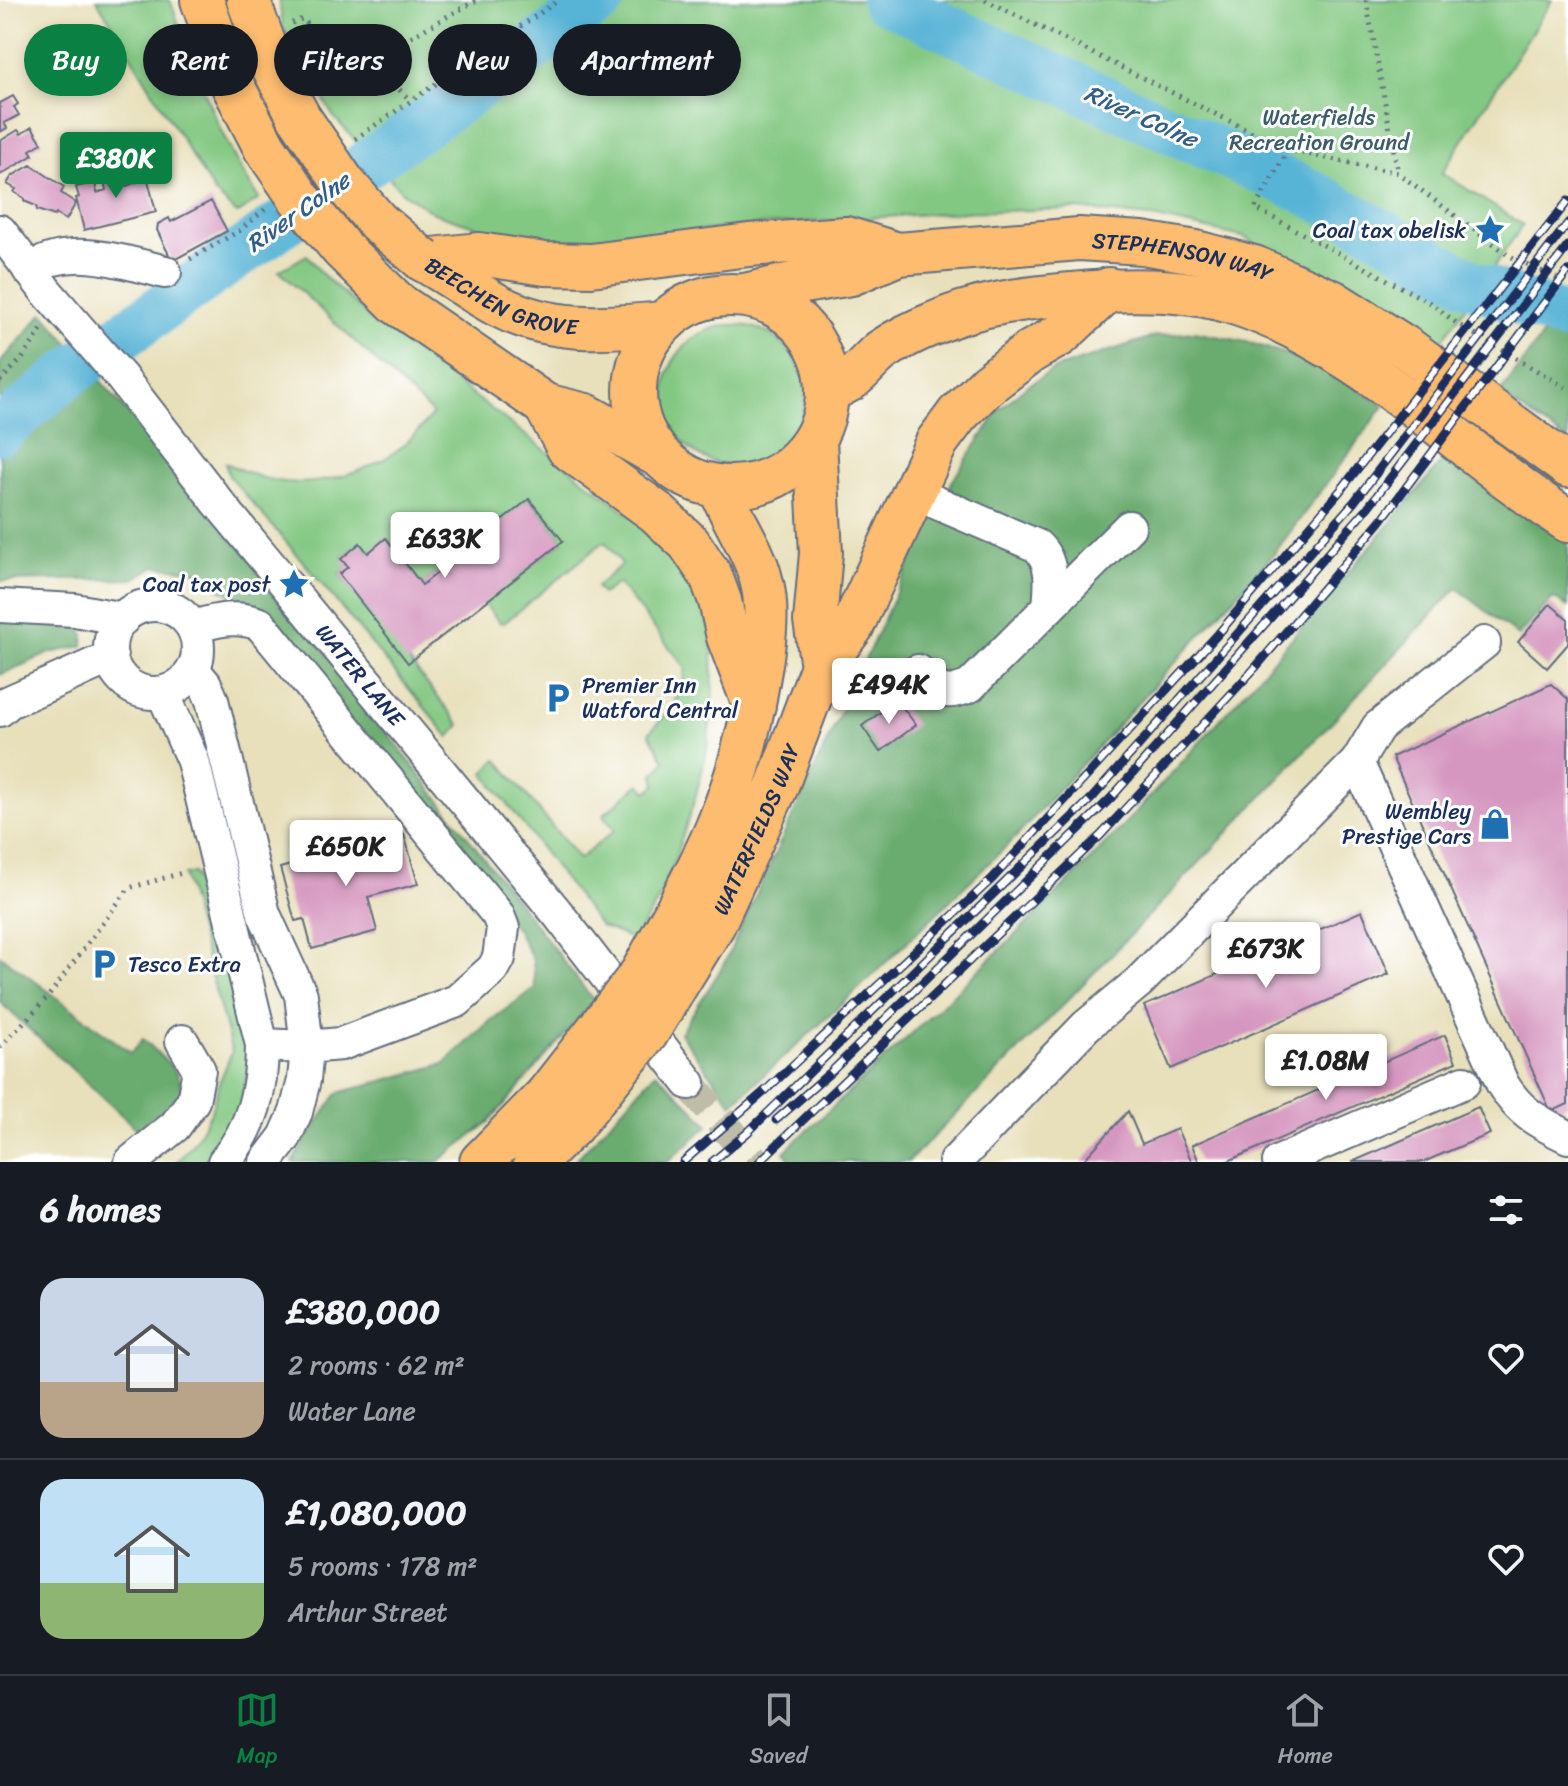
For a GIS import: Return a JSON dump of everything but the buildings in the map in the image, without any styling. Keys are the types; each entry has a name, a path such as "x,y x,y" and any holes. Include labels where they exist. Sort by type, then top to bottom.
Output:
{"main road":[{"path":"202,0 230,80 265,148 300,199 342,249 398,304 545,405 586,415 659,456 676,472 702,487 721,490 774,478 802,457 815,440 828,391 822,359 804,328 776,304 745,295 708,298 686,306 662,323 641,357 634,389 639,421 659,456"},
{"name":"BEECHEN GROVE","path":"248,0 274,69 324,156 378,222 423,260 498,306 534,320 568,328 662,323"},
{"path":"423,260 479,254 545,264 591,265 749,245 846,238 898,254"},
{"name":"STEPHENSON WAY","path":"745,295 851,274 898,254 1079,239 1169,247 1254,267 1332,301 1395,341 1568,466"},
{"path":"822,666 852,627 937,442 958,414 988,384 1030,352 1060,335 1109,289"},
{"name":"STEPHENSON WAY","path":"828,391 851,379 883,350 937,322 1020,299 1109,289 1200,296 1238,304 1293,326 1341,352 1524,492 1568,521"},
{"path":"545,405 568,448 656,512 689,543 711,576 728,637 755,705"},
{"name":"WATERFIELDS WAY","path":"535,1162 558,1112 641,974 695,918 777,786 822,666 815,621 821,553 815,440"},
{"name":"WATERFIELDS WAY","path":"695,918 721,819 742,757 755,705 765,640 766,605 762,581 755,560 730,517 721,490"},
{"name":"WATERFIELDS WAY","path":"481,1162 558,1112"}],"street":[{"name":"WATER LANE","path":"0,231 29,270 58,323 121,377 217,501 558,914 689,1083"},
{"path":"29,270 51,258 78,255 165,272"},
{"path":"914,493 1037,546 1046,554 1051,578 1049,607"},
{"path":"918,671 933,687 947,693 970,686 1129,527"},
{"path":"160,605 184,616 193,627 198,641 194,671 175,689 163,693 150,694 124,682 111,657 110,643 123,619 133,610 160,605"},
{"path":"0,606 75,610 123,619"},
{"path":"193,627 230,618 260,624 498,915 503,928 499,958 493,969 457,1001 341,1044 307,1047 262,1045"},
{"path":"955,1162 1086,1026 1139,982 1357,762 1378,727 1484,643"},
{"path":"0,710 9,702 111,657"},
{"path":"194,671 205,684 212,700 264,914 301,995 307,1047 304,1080 296,1112 285,1137 266,1162"},
{"path":"163,693 193,761 262,1045 262,1078 254,1110 235,1149 224,1162"},
{"path":"1357,762 1503,1085 1515,1105 1568,1137"},
{"path":"131,1162 175,1126 193,1101 199,1070 182,1041"},
{"path":"1279,1162 1464,1082"}],"path":[{"path":"412,36 477,0"},
{"path":"350,143 559,0"},
{"path":"985,0 1288,150 1398,173 1508,255 1568,284"},
{"path":"1366,0 1398,173"},
{"path":"290,24 302,19 307,24"},
{"path":"406,96 410,100"},
{"path":"1288,150 1255,208 1432,304 1459,325 1568,389"},
{"path":"165,272 239,231 276,202"},
{"path":"0,381 58,323"},
{"path":"0,1047 47,998 129,888 182,873"}],"green space":[{"path":"97,0 170,0 179,24 143,24 143,75 127,49 127,24 112,24"},
{"name":"Waterfields Recreation Ground","path":"279,0 1552,0 1442,173 1523,225 1437,348 1319,276 1243,237 1157,218 1078,209 959,212 733,227 571,245 506,236 434,213 402,192 333,116 322,96 412,96 412,24 283,24"},
{"path":"156,96 206,96 231,151 259,199 237,214 214,192"},
{"path":"307,255 321,273 365,313 637,520 690,570 712,632 713,701 706,755 672,867 659,899 634,940 600,926 484,773 497,759 579,859 615,830 603,815 640,784 647,792 656,785 654,774 665,761 649,733 674,704 686,668 618,583 602,594 596,587 622,564 606,543 602,543 504,623 499,622 483,602 563,541 530,499 422,585 386,539 368,553 360,544 342,558 348,567 339,574 460,725 449,737 229,476 225,463 260,477 288,482 338,477 385,459 412,438 433,414 279,271"},
{"path":"1568,301 1568,441 1499,394"},
{"path":"43,313 277,589 594,1001 489,1122 438,1162 293,1162 338,1093 444,1064 490,1021 535,988 533,960 517,930 263,611 212,585 196,571 155,566 134,579 0,581 0,363"},
{"path":"735,325 762,331 784,346 799,368 805,395 799,422 784,444 762,459 735,465 708,459 686,444 671,422 665,395 671,368 686,346 708,331"},
{"path":"1194,332 1247,342 1322,365 1384,406 1273,555 1016,837 853,994 732,1104 680,1033 723,966 908,567 953,480 999,410 1025,387 1055,369 1155,336"},
{"path":"1444,459 1568,543 1568,607 1553,598 1518,636 1457,588 1117,949 908,1162 792,1162 784,1152 980,969 1185,759"},
{"path":"0,620 71,622 84,634 83,646 50,653 0,675"},
{"path":"193,873 228,949 250,1048 245,1089 232,1132 208,1162 177,1162 196,1139 211,1112 232,1052 184,875"},
{"path":"0,955 131,1053 143,1039 176,1073 186,1100 141,1133 0,1002"},
{"path":"656,1072 709,1125 667,1162 574,1162"}],"waterway":[{"name":"River Colne","path":"0,431 65,376 601,0"},
{"name":"River Colne","path":"885,0 1307,191 1472,284 1568,318"}],"tunnel":[{"path":"689,1083 755,1162"}],"railway":[{"path":"683,1162 765,1091 992,879 1218,634 1340,491 1568,201"},
{"path":"712,1162 747,1133 1092,798 1354,502 1568,223"},
{"path":"776,1120 832,1071 1111,798 1365,511 1568,246"},
{"path":"759,1162 1101,835 1255,668 1380,522 1568,271"}],"place":[{"name":"Coal tax obelisk","path":"1490,230"},
{"name":"Coal tax post","path":"294,584"},
{"name":"Premier Inn Watford Central","path":"558,698"},
{"name":"Wembley Prestige Cars","path":"1495,824"},
{"name":"Tesco Extra","path":"104,964"}]}
